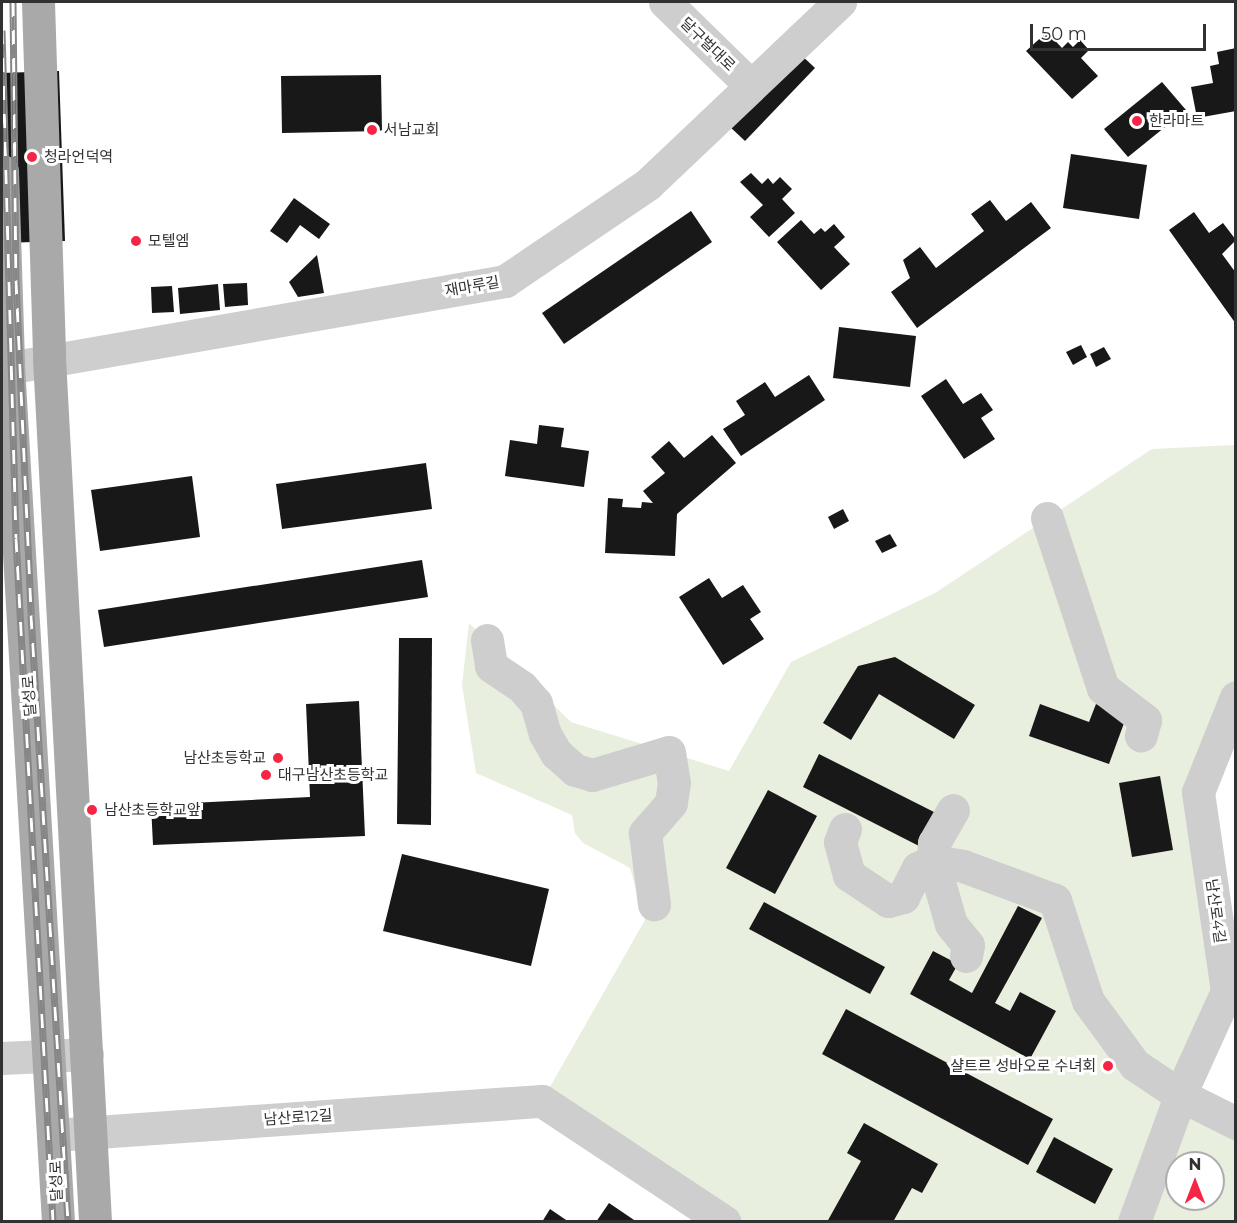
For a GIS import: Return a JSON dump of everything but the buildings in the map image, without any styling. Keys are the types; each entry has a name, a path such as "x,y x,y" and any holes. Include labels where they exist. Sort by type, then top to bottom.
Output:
{"main road":[{"path":"38,2 49,358 95,1221"},
{"name":"달성로","path":"2,171 5,367 50,1056 58,1221"}],"street":[{"name":"달구벌대로","path":"665,2 751,86"},
{"name":"재마루길","path":"5,367 505,281 648,184 840,2"},
{"path":"1047,518 1103,688 1144,720 1141,735"},
{"path":"487,640 491,666 533,692 545,734 556,753 575,770 591,775 669,752 674,783 671,802 645,833 654,904"},
{"name":"남산로4길","path":"1227,991 1198,792 1236,697"},
{"path":"953,810 934,843 933,861 951,924 968,945 966,956"},
{"path":"845,829 840,842 849,875 888,902 903,897 918,868 933,861 963,866 1055,900 1088,1001 1135,1065 1180,1095 1236,1123"},
{"path":"1134,1221 1180,1095 1227,991 1236,951"},
{"path":"2,1058 87,1054"},
{"name":"남산로12길","path":"54,1135 542,1101 725,1221"}],"green space":[{"path":"1235,445 1235,697 1198,792 1227,991 1186,1098 1235,1123 1235,1221 725,1221 542,1101 645,920 630,868 583,843 575,833 572,815 476,773 462,685 469,623 571,722 729,771 791,662 935,593 1152,449"}],"railway":[{"path":"13,2 16,280 31,615 68,1222"},
{"path":"2,30 16,538 53,1222"}],"place":[{"name":"한라마트","path":"1137,121"},
{"name":"서남교회","path":"372,130"},
{"name":"청라언덕역","path":"32,157"},
{"name":"모텔엠","path":"136,241"},
{"name":"남산초등학교","path":"278,758"},
{"name":"대구남산초등학교","path":"266,775"},
{"name":"남산초등학교앞","path":"92,810"},
{"name":"샬트르 성바오로 수녀회","path":"1108,1066"}]}
